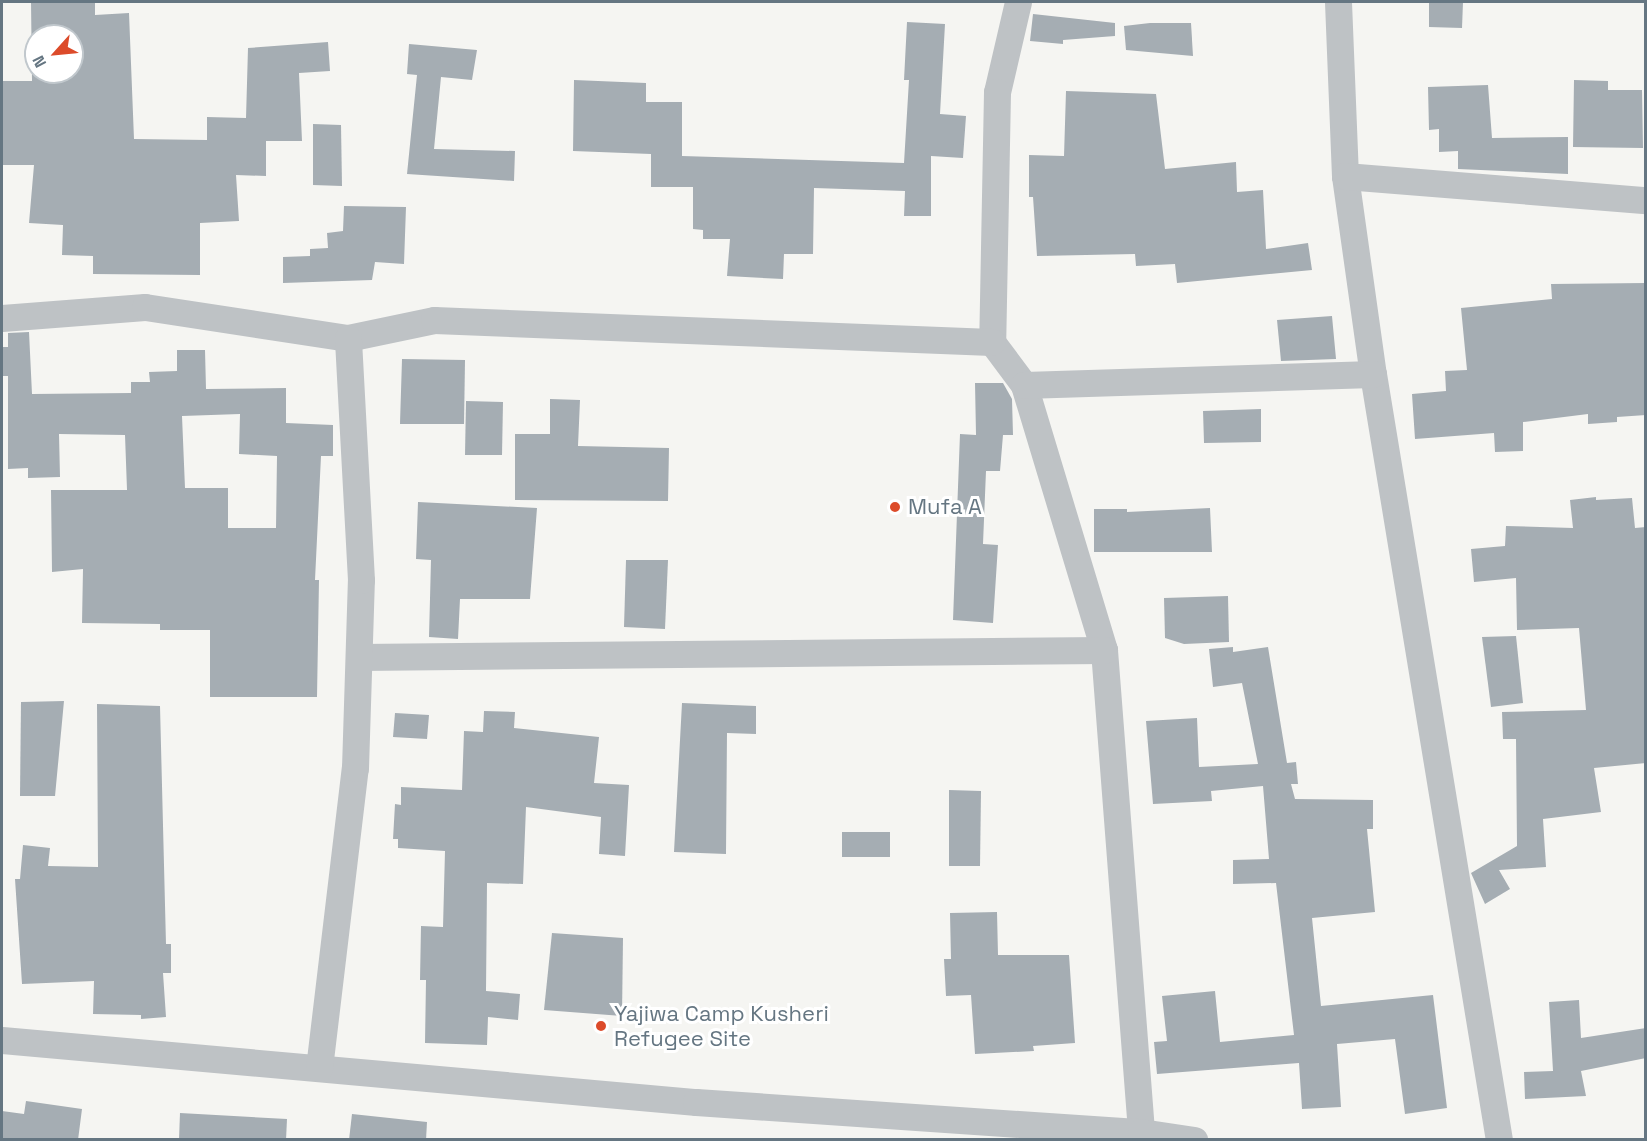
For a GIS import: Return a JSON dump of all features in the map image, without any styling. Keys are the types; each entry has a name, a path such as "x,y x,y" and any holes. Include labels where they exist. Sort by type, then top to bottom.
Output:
{"street":[{"path":"1018,2 998,92 992,342 1024,385 1104,650 1141,1132"},
{"path":"1338,2 1346,176 1372,374 1499,1140"},
{"path":"1346,176 1646,200"},
{"path":"2,318 145,307 348,338 434,320 992,342"},
{"path":"319,1068 355,768 362,580 348,338"},
{"path":"1024,385 1372,374"},
{"path":"359,657 1104,650"},
{"path":"2,1040 696,1102 1141,1132 1194,1140"}],"building":[{"path":"31,2 95,2 95,15 129,13 134,139 207,140 207,117 246,118 248,48 328,42 330,71 299,73 302,141 266,141 266,176 236,175 239,221 200,223 200,275 93,274 93,256 62,255 63,225 29,223 34,165 2,165 2,81 24,81 24,84 84,84 84,24 31,24"},
{"path":"1429,2 1463,2 1462,28 1429,27"},
{"path":"1033,14 1115,23 1115,36 1063,40 1063,44 1030,41"},
{"path":"907,22 945,24 940,114 966,116 963,158 931,156 931,216 904,216 905,191 814,188 813,254 784,254 783,279 727,276 730,239 703,239 703,230 693,229 693,187 651,187 651,154 573,151 574,80 646,83 646,102 682,102 682,156 904,163 909,80 904,80"},
{"path":"1150,23 1191,23 1193,56 1126,50 1124,26"},
{"path":"409,44 477,50 472,80 441,77 434,149 515,151 514,181 407,174 417,75 407,74"},
{"path":"1574,80 1608,81 1608,90 1642,90 1643,148 1573,147"},
{"path":"1488,85 1492,138 1568,137 1568,174 1458,169 1458,151 1439,152 1439,129 1429,130 1428,87"},
{"path":"1066,91 1156,94 1165,169 1236,162 1237,192 1263,190 1266,249 1308,243 1312,270 1177,283 1175,264 1136,266 1135,254 1037,256 1033,197 1029,197 1029,155 1064,156"},
{"path":"313,124 341,125 342,186 313,185"},
{"path":"344,206 406,207 404,264 375,262 372,280 283,283 283,257 310,256 310,249 328,248 327,233 343,231"},
{"path":"1646,283 1646,415 1617,417 1617,422 1588,424 1588,414 1523,422 1523,451 1495,452 1494,433 1415,439 1412,394 1446,391 1445,371 1467,370 1461,308 1552,299 1551,284"},
{"path":"1332,316 1336,359 1281,361 1277,320"},
{"path":"29,332 32,394 131,393 131,382 150,382 149,372 177,371 177,350 205,350 206,389 286,388 286,423 333,425 333,456 321,456 315,580 319,580 317,697 210,697 210,630 160,630 160,624 82,623 83,569 52,572 51,490 127,490 125,435 59,434 60,477 28,478 28,468 8,469 8,376 2,376 2,347 8,347 8,333","holes":["240,414 239,454 277,456 276,528 228,528 228,488 185,488 182,416"]},
{"path":"402,359 465,360 464,424 400,424"},
{"path":"975,383 1003,383 1012,399 1013,435 1003,435 1000,471 986,471 983,544 998,545 993,623 953,620 960,434 976,435"},
{"path":"550,399 580,400 578,446 669,448 668,501 515,500 515,434 550,434"},
{"path":"466,401 503,402 502,455 465,455"},
{"path":"1261,409 1261,442 1204,443 1203,411"},
{"path":"1596,497 1596,500 1632,498 1635,528 1646,527 1646,763 1594,768 1601,812 1543,819 1546,867 1499,870 1510,889 1485,904 1471,873 1517,846 1516,739 1503,739 1502,712 1586,710 1579,628 1517,630 1516,578 1474,582 1471,549 1505,546 1506,526 1573,528 1570,500"},
{"path":"418,502 537,508 530,599 460,599 458,639 429,637 431,560 416,559"},
{"path":"1210,508 1212,552 1094,552 1094,509 1127,509 1127,512"},
{"path":"626,560 668,560 665,629 624,627"},
{"path":"1228,596 1229,642 1184,644 1165,638 1164,598"},
{"path":"1516,636 1523,703 1491,707 1482,637"},
{"path":"1233,647 1233,652 1268,647 1287,763 1296,762 1298,784 1291,784 1295,799 1373,800 1373,829 1367,829 1375,912 1312,918 1321,1006 1433,995 1447,1108 1405,1114 1395,1039 1337,1044 1341,1107 1302,1109 1299,1063 1157,1074 1154,1042 1167,1041 1162,996 1215,991 1220,1042 1294,1035 1276,883 1233,884 1233,860 1269,859 1263,786 1211,791 1212,801 1153,804 1146,721 1197,718 1199,767 1258,764 1242,683 1213,687 1209,649"},
{"path":"64,701 55,796 20,796 21,702"},
{"path":"682,703 756,706 756,734 727,733 726,854 674,852"},
{"path":"97,704 160,706 166,944 171,944 171,973 163,973 166,1017 141,1019 141,1015 93,1014 94,981 22,984 15,879 20,879 23,845 50,848 48,866 98,867"},
{"path":"484,711 515,712 514,728 599,737 594,783 629,785 625,856 599,854 601,817 526,807 523,884 487,883 486,991 520,994 518,1020 488,1017 487,1045 425,1043 426,980 420,980 421,926 443,927 445,851 398,848 398,839 393,839 395,804 401,805 401,787 462,790 464,731 483,732"},
{"path":"395,713 429,715 427,739 393,737"},
{"path":"949,790 981,791 980,866 949,866"},
{"path":"842,832 890,832 890,857 842,857"},
{"path":"997,912 998,955 1069,955 1075,1043 1033,1046 1034,1051 975,1054 971,995 946,996 944,959 951,959 950,913"},
{"path":"552,933 623,938 622,1016 544,1010"},
{"path":"1579,1000 1581,1038 1646,1028 1646,1058 1581,1071 1586,1096 1525,1099 1524,1072 1553,1071 1549,1002"},
{"path":"26,1101 82,1109 78,1140 2,1140 2,1111 24,1114"},
{"path":"180,1113 287,1119 286,1140 179,1140"},
{"path":"352,1114 427,1122 426,1140 349,1140"}],"place":[{"name":"Mufa A","path":"895,507"},
{"name":"Yajiwa Camp Kusheri Refugee Site","path":"601,1026"}]}
